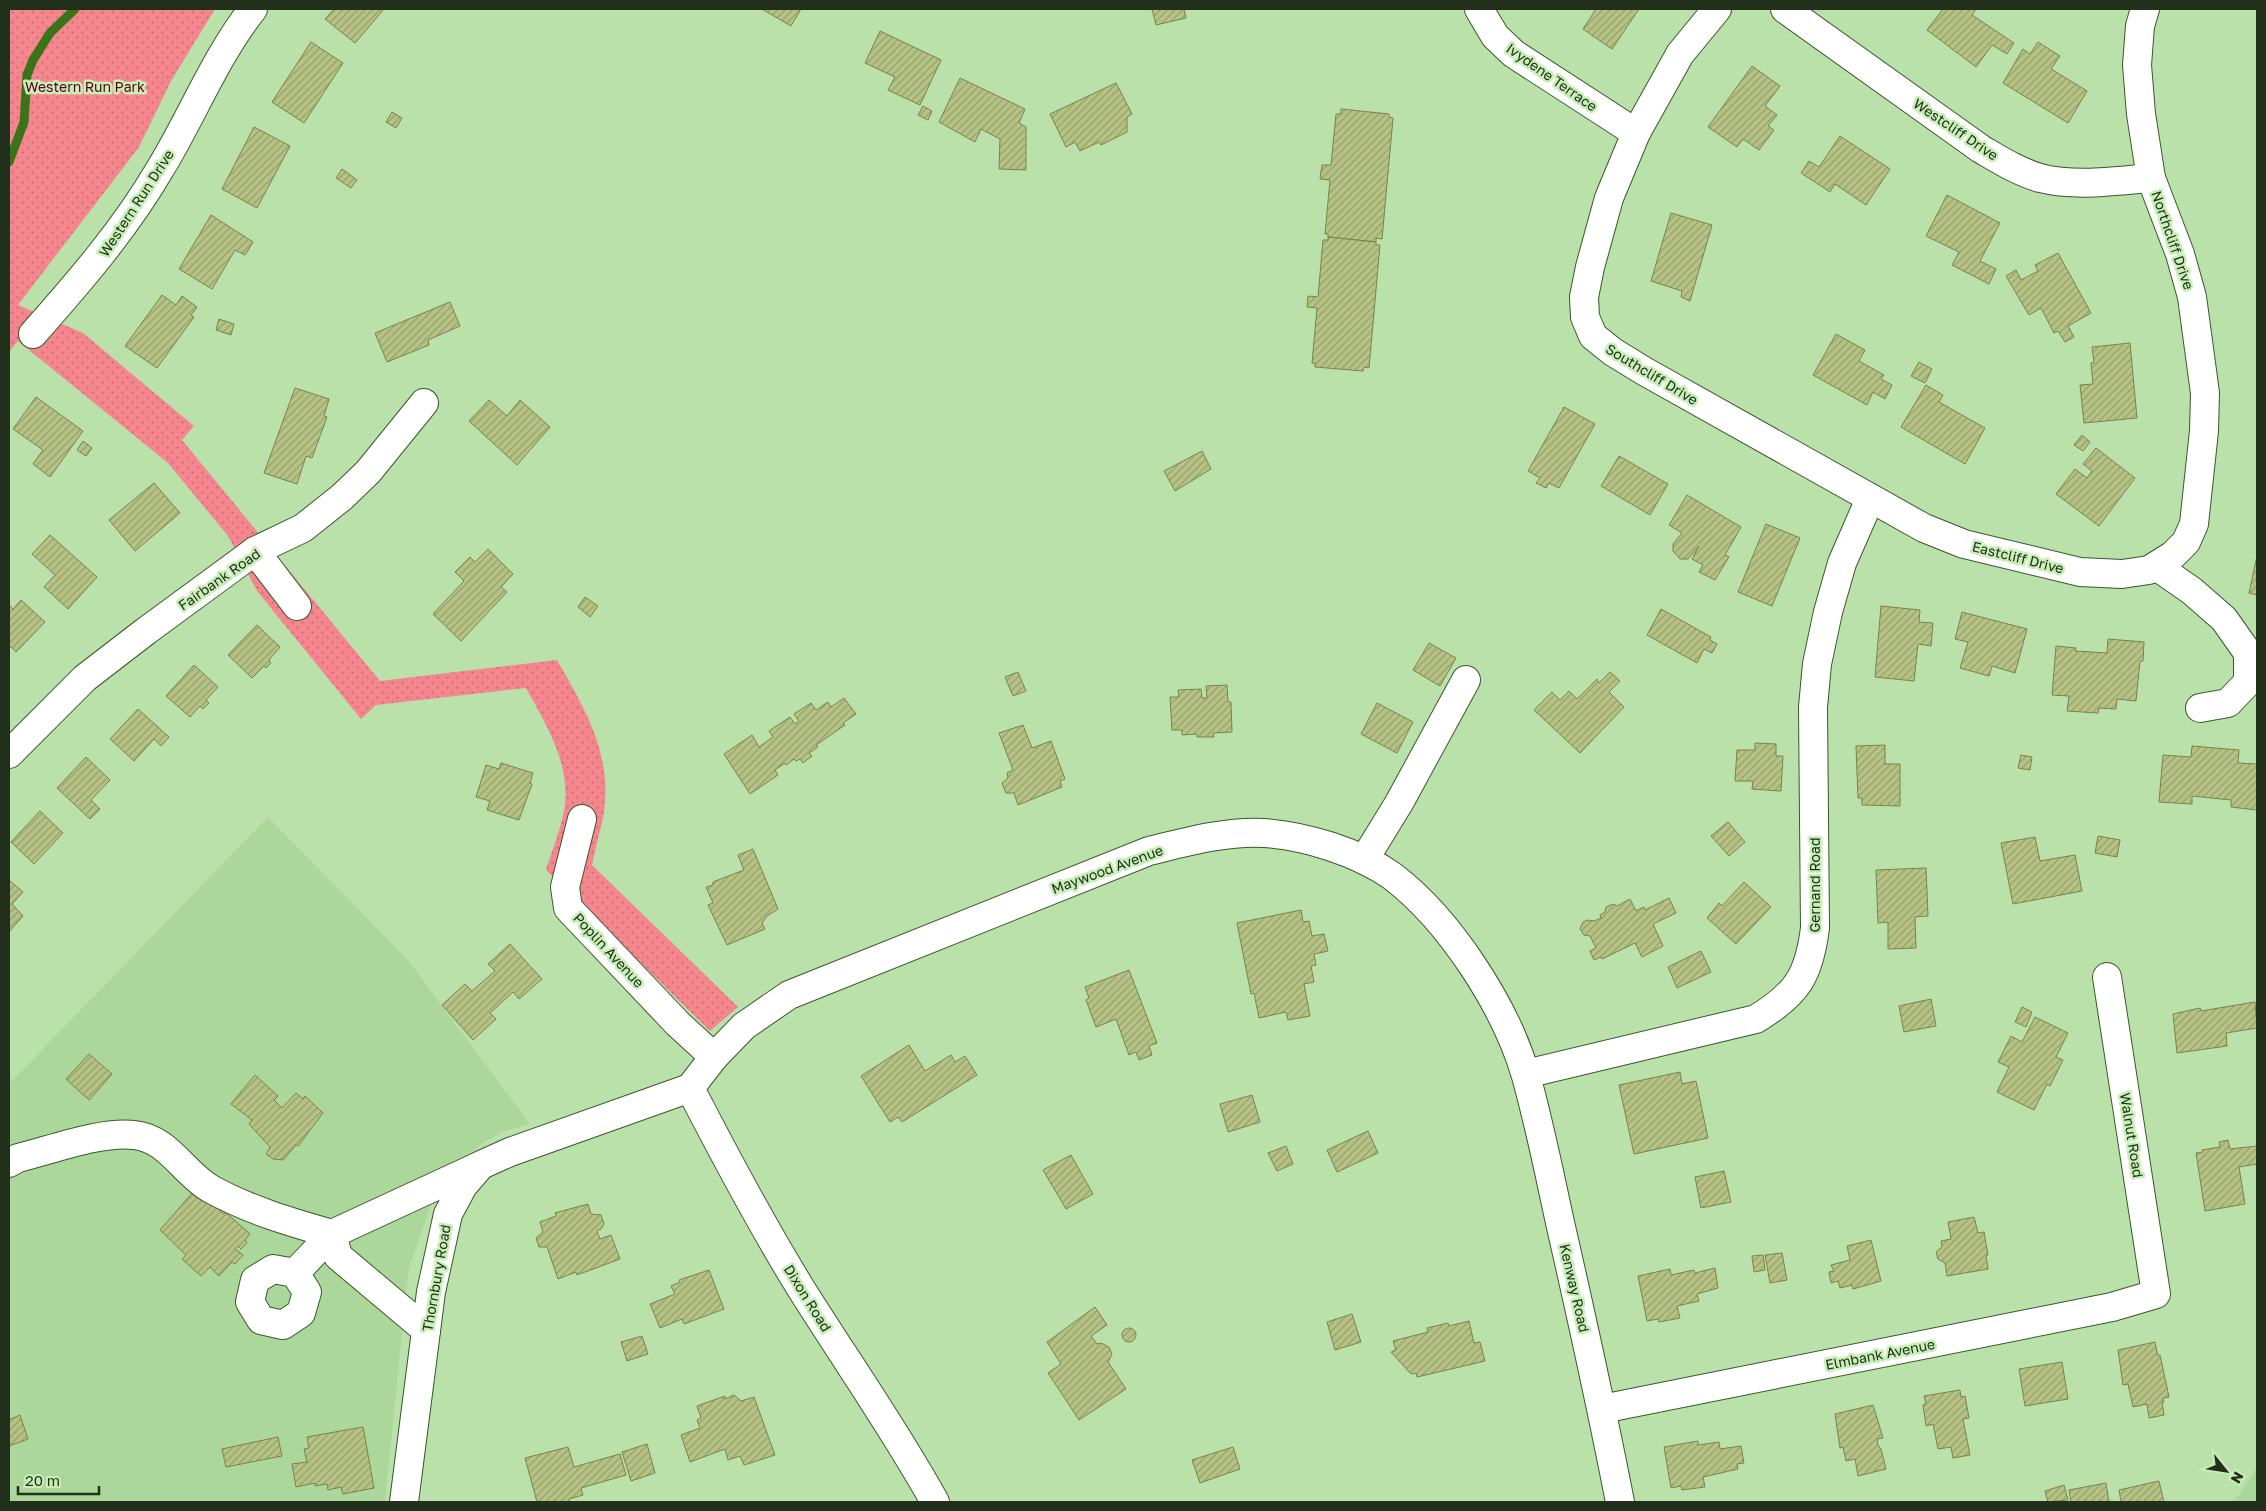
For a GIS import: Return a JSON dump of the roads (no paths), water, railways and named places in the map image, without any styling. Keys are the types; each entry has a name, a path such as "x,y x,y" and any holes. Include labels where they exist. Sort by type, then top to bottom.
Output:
{"street":[{"name":"Western Run Drive","path":"34,334 91,269 145,193 160,170 204,89 253,9"},
{"name":"Ivydene Terrace","path":"1479,9 1496,36 1514,54 1636,133"},
{"name":"Southcliff Drive","path":"1717,9 1680,54 1636,133 1609,198 1590,267 1584,297 1586,317 1594,336 1613,352 1870,499"},
{"name":"Westcliff Drive","path":"1785,9 1981,149 2011,166 2039,177 2072,183 2151,178"},
{"name":"Northcliff Drive","path":"2145,9 2140,26 2137,65 2140,114 2151,178 2180,254 2192,297 2206,393 2194,524 2186,542 2164,561"},
{"name":"Fairbank Road","path":"9,754 85,678 255,551 303,528 342,497 368,472 424,403"},
{"name":"Eastcliff Drive","path":"1870,499 1924,528 1964,544 2080,572 2122,574 2149,570 2164,561"},
{"name":"Gernand Road","path":"1526,1074 1756,1019 1781,1004 1800,982 1811,955 1815,928 1813,707 1817,664 1828,612 1842,563 1870,499"},
{"path":"255,551 297,606"},
{"path":"2164,561 2192,591 2224,619 2248,653 2248,682 2228,704 2200,708"},
{"path":"1364,860 1399,803 1466,680"},
{"name":"Poplin Avenue","path":"582,819 565,887 568,908 678,1024 714,1057"},
{"name":"Maywood Avenue","path":"690,1088 714,1057 744,1026 789,995 1148,850 1209,837 1264,833 1311,841 1352,854 1392,876 1424,906 1460,947 1496,1003 1526,1074"},
{"name":"Walnut Road","path":"2107,977 2156,1294"},
{"name":"Kenway Road","path":"1526,1074 1602,1409 1620,1502"},
{"name":"Thornbury Road","path":"404,1502 431,1292 448,1214 463,1186 481,1165 510,1152 690,1088"},
{"name":"Dixon Road","path":"690,1088 750,1203 800,1287 916,1468 935,1502"},
{"path":"9,1163 18,1158 108,1136 135,1134 152,1141 171,1153 208,1188 257,1212 332,1234"},
{"path":"295,1273 332,1234 481,1165"},
{"path":"332,1234 338,1256 426,1330"},
{"name":"Elmbank Avenue","path":"1602,1409 2112,1307 2156,1294"}],"waterway":[{"path":"9,162 24,122 27,75 33,60 50,33 75,9"}],"park label":[{"name":"Western Run Park","path":"85,86"}]}
